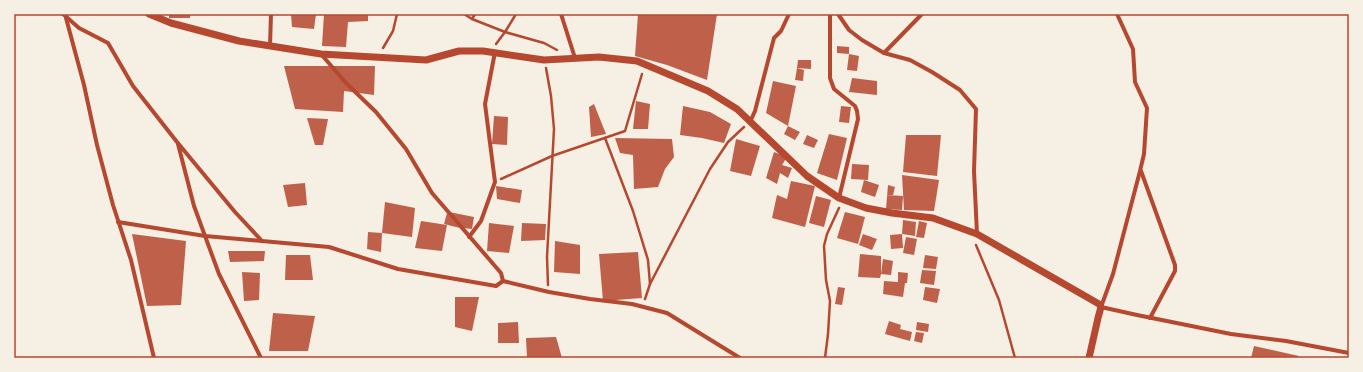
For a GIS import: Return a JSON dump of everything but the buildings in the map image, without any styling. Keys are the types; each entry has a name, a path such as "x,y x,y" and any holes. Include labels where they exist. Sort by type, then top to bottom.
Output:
{"street":[{"path":"149,14 167,17 239,41 321,54 426,60 459,52 483,50 544,60 599,57 637,61 708,91 737,109 807,176 841,198 866,208 892,214 933,218 974,233 1099,304 1101,307 1231,334 1286,341 1349,353"},
{"path":"270,46 271,14"},
{"path":"561,14 575,58"},
{"path":"750,122 755,111 774,38 780,31 789,14"},
{"path":"830,14 830,78 834,89 855,106 858,119 841,198"},
{"path":"838,14 849,30 862,40 884,53 910,60 932,72 960,90 976,109 974,233"},
{"path":"884,53 922,14"},
{"path":"1088,358 1101,307 1113,274 1140,171 1144,154 1148,108 1136,82 1133,49 1117,14"},
{"path":"64,16 79,28 108,43 133,86 235,212 262,241"},
{"path":"64,16 84,85 97,145 118,222 131,260 154,358"},
{"path":"470,237 481,220 496,182 485,104 493,52"},
{"path":"321,54 346,83 376,112 406,149 432,192 501,274 503,281"},
{"path":"177,142 194,206 219,274 261,358"},
{"path":"1140,171 1175,265 1175,271 1150,318"},
{"path":"118,222 205,236 330,247 398,269 496,286 503,281 549,292 632,304 667,313 740,358"}],"path":[{"path":"376,58 393,31 397,14"},
{"path":"464,14 472,19 505,32 544,43 575,58"},
{"path":"472,19 475,14"},
{"path":"493,52 516,14"},
{"path":"544,60 554,129 547,257 549,292"},
{"path":"496,182 552,156 625,131 645,65"},
{"path":"643,307 650,284 710,169 728,142 750,122"},
{"path":"605,138 637,225 648,260 650,284"},
{"path":"825,358 830,301 826,280 824,246 841,198"},
{"path":"974,233 998,300 1015,358"}]}
